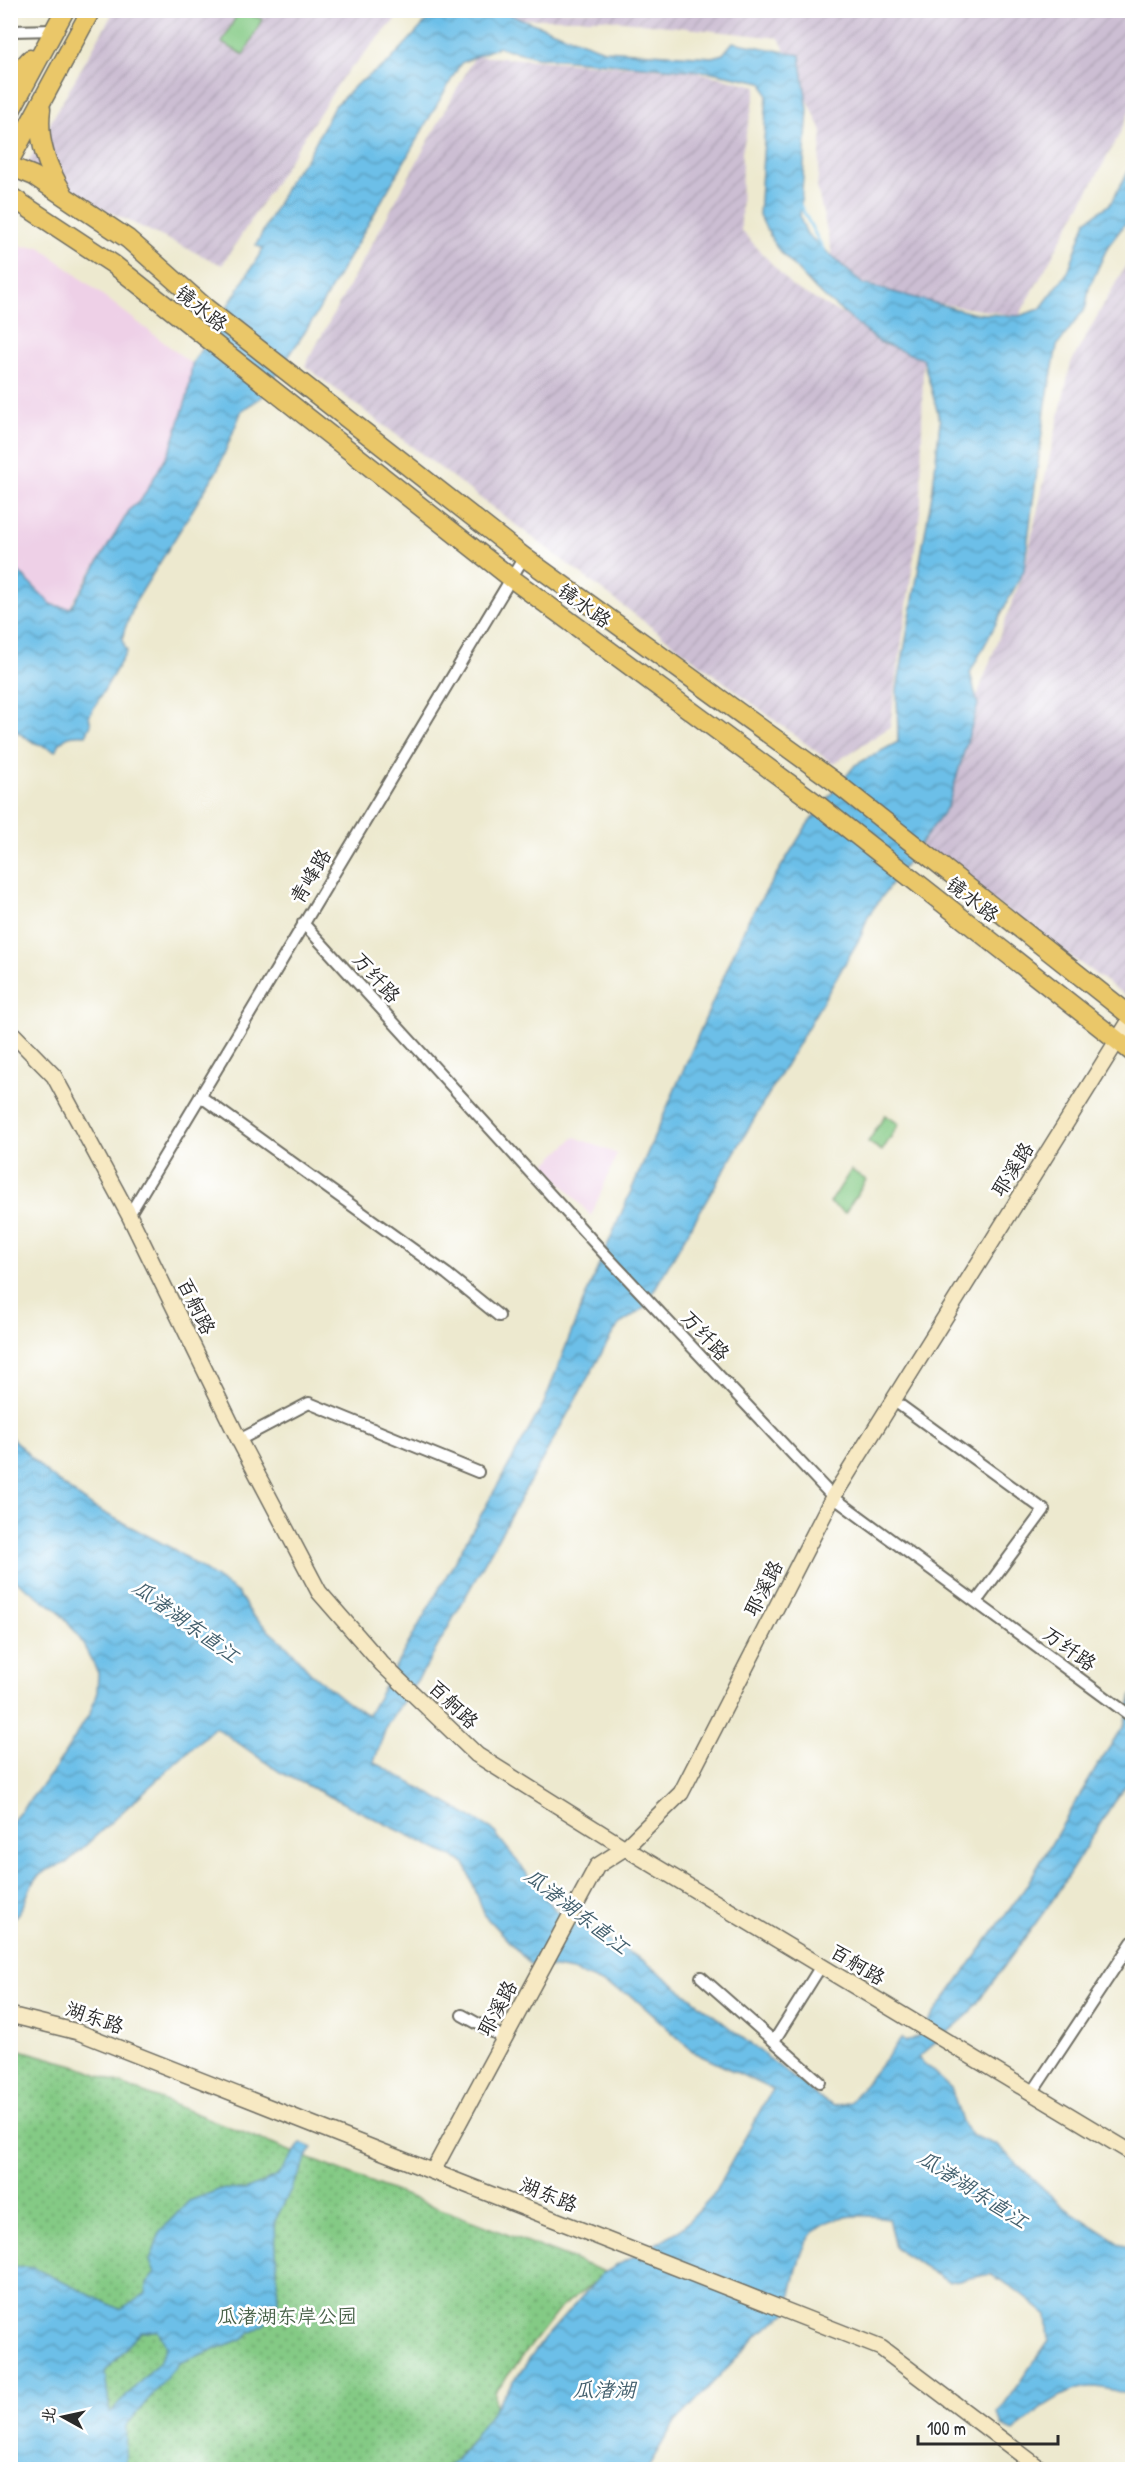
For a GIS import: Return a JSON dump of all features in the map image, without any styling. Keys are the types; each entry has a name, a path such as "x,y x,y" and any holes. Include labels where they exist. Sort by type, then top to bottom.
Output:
{"main road":[{"path":"10,111 65,10"},
{"path":"10,160 91,10"},
{"path":"10,81 54,30"},
{"path":"42,102 39,122 42,151 66,197"},
{"name":"镜水路","path":"10,166 34,176 128,239 206,308 524,557 835,782 1132,1017"},
{"name":"镜水路","path":"10,196 112,264 511,578 817,804 1132,1052"}],"street":[{"path":"10,31 54,30"},
{"name":"青峰路","path":"129,1215 524,557"},
{"name":"万纤路","path":"303,923 600,1249 833,1497 1132,1717"},
{"name":"耶溪路","path":"433,2171 597,1866 625,1848 681,1793 833,1497 1132,1017"},
{"name":"百舸路","path":"10,1031 54,1076 129,1215 239,1440 319,1592 382,1664 477,1755 625,1848 1132,2153"},
{"path":"200,1096 447,1274 499,1316"},
{"path":"893,1400 1044,1510 976,1602"},
{"path":"239,1440 309,1403 478,1472"},
{"path":"1032,2093 1132,1942"},
{"path":"774,2040 821,1966"},
{"path":"701,1977 820,2082"},
{"name":"湖东路","path":"10,2015 78,2032 880,2348 1042,2469"},
{"path":"462,2015 504,2038"}],"shaded area":[{"path":"114,11 403,11 342,78 222,265 23,171"},
{"path":"500,11 1132,11 1132,106 1118,137 1019,316 923,301 837,275 817,187 822,131 779,38 604,19 522,19"},
{"path":"475,56 693,71 757,86 742,152 741,230 793,287 923,359 921,505 890,727 833,764 305,366"},
{"path":"10,246 40,247 192,364 188,394 171,448 141,500 130,509 69,608 52,605 11,564"},
{"path":"1132,254 1132,985 1126,996 920,849 1024,570 1071,363"},
{"path":"575,1137 617,1154 591,1216 545,1165"}],"green space":[{"path":"239,11 262,19 244,55 222,43"},
{"path":"885,1115 899,1124 882,1151 868,1142"},
{"path":"851,1170 866,1180 845,1213 830,1203"},
{"name":"瓜渚湖东岸公园","path":"10,2047 74,2065 292,2152 608,2273 561,2307 495,2392 495,2411 451,2465 442,2469 117,2469 11,2269"}],"water":[{"path":"436,11 500,11 604,50 712,57 723,54 733,42 800,55 808,110 800,218 807,234 863,284 972,313 1019,316 1040,309 1068,272 1086,221 1110,204 1132,165 1132,215 1108,246 1089,288 1086,307 1057,346 1046,403 1024,570 970,673 978,705 948,806 868,916 861,936 643,1309 620,1324 613,1333 426,1667 387,1725 374,1762 492,1829 557,1912 644,1961 821,2099 834,2106 850,2102 902,2038 906,2042 917,2037 1025,1888 1101,1760 1124,1726 1132,1694 1132,1777 1113,1803 1054,1898 970,2013 918,2058 951,2088 962,2122 971,2135 997,2145 1062,2206 1132,2251 1132,2395 1101,2388 1081,2388 1050,2403 1014,2431 1002,2426 998,2413 1049,2340 1047,2315 1015,2289 991,2274 948,2282 895,2248 888,2218 860,2216 838,2218 823,2225 811,2236 797,2268 787,2313 760,2333 673,2425 647,2469 443,2469 457,2460 544,2339 602,2274 680,2230 713,2195 772,2089 695,2053 632,1996 573,1971 530,1964 485,1916 465,1863 280,1772 215,1727 66,1863 40,1875 30,1888 20,1911 11,1921 11,1823 55,1769 90,1713 97,1692 98,1673 78,1635 57,1610 11,1577 11,1437 48,1474 91,1506 173,1549 238,1593 252,1615 288,1647 310,1672 349,1704 368,1715 544,1403 583,1302 748,920 807,825 855,765 898,742 897,690 933,488 940,421 923,359 879,342 817,291 777,248 759,215 767,95 762,82 711,72 536,57 498,47 461,63 314,318 262,397 242,410 218,469 134,604 123,639 127,651 89,716 91,725 86,735 64,739 56,751 33,742 11,728 11,564 52,605 69,608 72,606 130,509 141,500 171,448 188,394 192,364 263,249 256,245 293,174 307,158 334,107 357,84 389,62"},
{"path":"301,2143 312,2148 275,2221 278,2303 266,2323 242,2339 179,2363 126,2426 125,2469 11,2469 11,2266 34,2268 121,2310 146,2293 147,2284 155,2274 150,2261 161,2230 189,2201 221,2189 245,2190 277,2176","holes":["141,2331 158,2331 166,2346 159,2362 110,2413 105,2372"]}],"waterway":[{"path":"799,203 825,253"}],"water label":[{"name":"瓜渚湖东直江","path":"186,1621"},
{"name":"瓜渚湖东直江","path":"577,1911"},
{"name":"瓜渚湖东直江","path":"973,2189"},
{"name":"瓜渚湖","path":"604,2389"}]}
